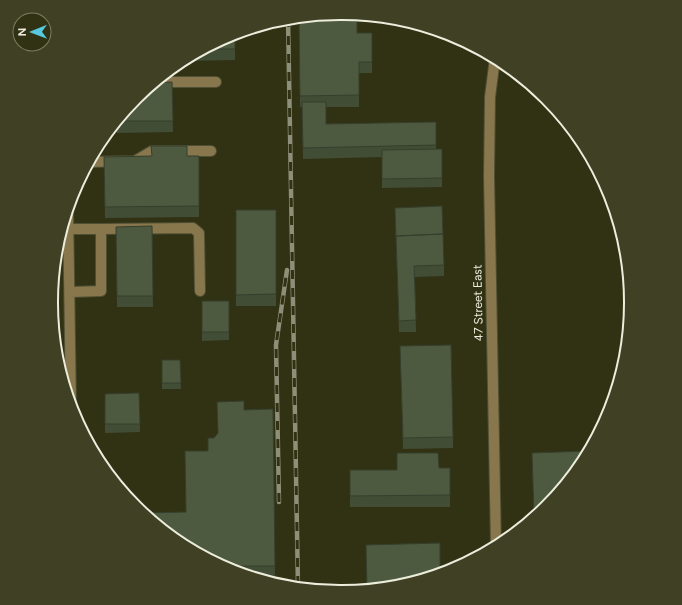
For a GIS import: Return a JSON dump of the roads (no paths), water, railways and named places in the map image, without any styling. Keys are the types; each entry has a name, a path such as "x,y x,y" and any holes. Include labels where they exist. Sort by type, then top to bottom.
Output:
{"street":[{"name":"47 Street East","path":"494,66 490,97 489,176 496,538"},
{"path":"164,82 216,82"},
{"path":"96,162 135,161 152,152 211,151"},
{"path":"71,386 69,229 193,228 199,233 200,291"},
{"path":"70,292 101,291 101,229"}],"railway":[{"path":"288,25 298,582"},
{"path":"279,502 276,345 287,270"}]}
